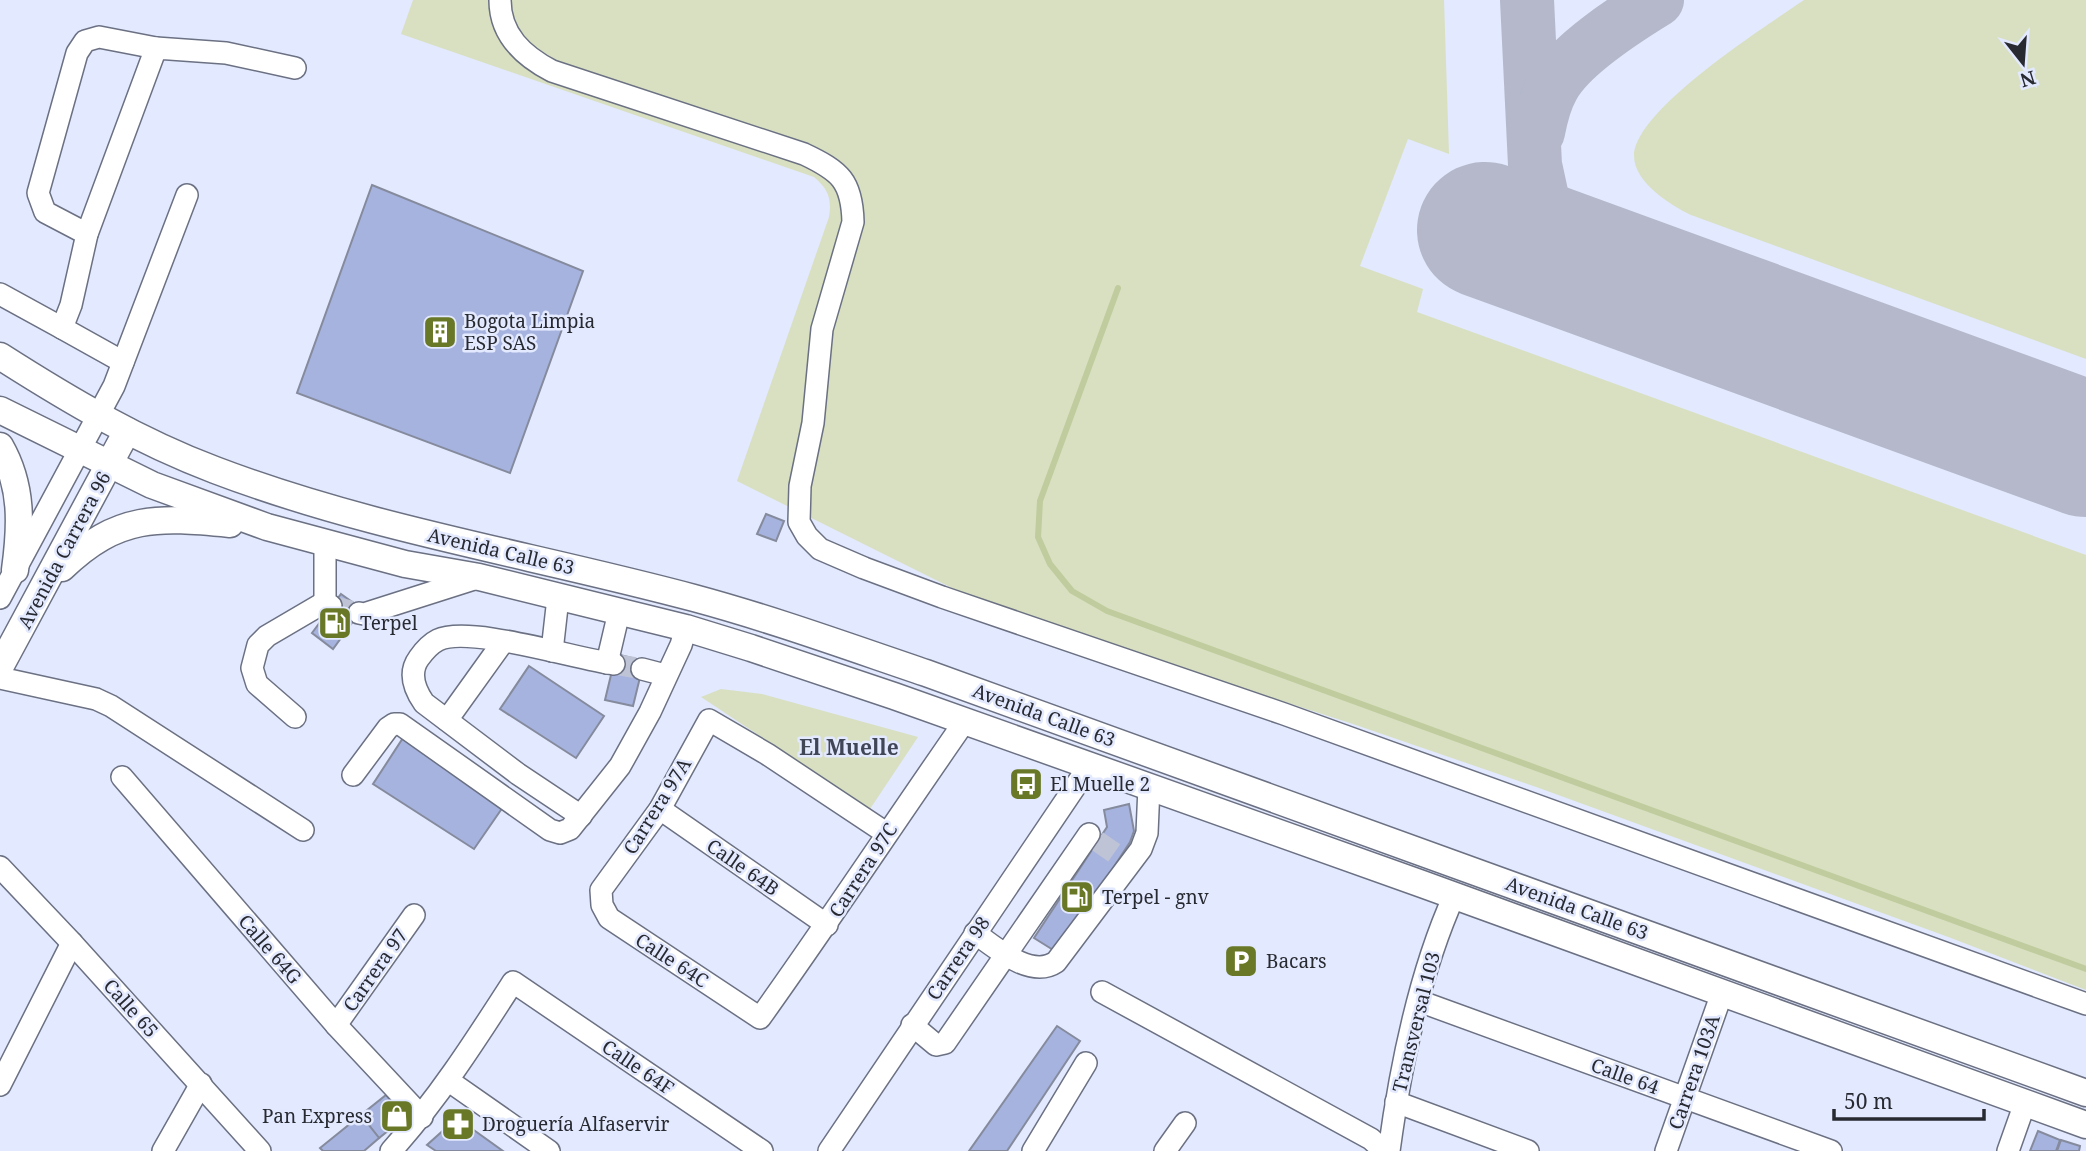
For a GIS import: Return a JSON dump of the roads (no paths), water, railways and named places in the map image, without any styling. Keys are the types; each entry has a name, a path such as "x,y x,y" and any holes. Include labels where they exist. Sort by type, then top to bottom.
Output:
{"main road":[{"name":"Avenida Calle 63","path":"0,356 98,416 223,473 355,516 695,598 795,629 926,673 2086,1093"},
{"name":"Avenida Calle 63","path":"0,410 110,466 177,495 267,527 405,564 479,577 686,628 965,721 2086,1125"},
{"name":"Avenida Carrera 96","path":"0,667 127,431"},
{"path":"0,446 17,486 20,509 15,570"},
{"path":"48,582 93,541 130,524 168,519 267,527"}],"street":[{"path":"500,0 502,17 509,36 519,50 535,62 577,79 804,154 832,167 843,180 852,208 853,222 822,329 813,423 798,505 799,522 807,536 820,548 920,589 1284,714 2086,1004"},
{"path":"88,233 45,212 38,193 77,53 85,41 99,37 156,48 226,53 295,68"},
{"path":"62,328 71,305 88,233 156,48"},
{"name":"Avenida Carrera 96","path":"0,598 114,386 187,195"},
{"path":"0,295 123,362"},
{"path":"295,717 257,684 252,668 258,645 267,636 328,604 325,544"},
{"path":"359,613 364,614 479,577"},
{"path":"552,650 558,598"},
{"path":"581,816 518,774 424,703 415,690 413,676 416,662 426,649 451,636 471,636 552,650 611,664 619,612"},
{"path":"353,775 388,728 400,724 550,830 560,833 570,830 620,766 650,712 681,645 686,628"},
{"path":"447,720 503,642"},
{"path":"642,668 666,675"},
{"path":"0,678 96,699 111,706 303,830"},
{"name":"Carrera 97A","path":"601,891 660,809 709,720 767,754 886,833"},
{"name":"Carrera 97C","path":"760,1018 827,925 886,833 965,721"},
{"name":"Carrera 98","path":"829,1151 1089,766"},
{"name":"Calle 64G","path":"122,778 337,1025 422,1117"},
{"path":"975,933 1006,955 1038,969 1048,968 1056,962 1125,860 1141,849 1147,833 1149,788"},
{"name":"Calle 64B","path":"660,809 827,925"},
{"path":"912,1025 936,1045 945,1042 1056,882 1093,837 1058,812"},
{"path":"1025,860 1056,882"},
{"name":"Calle 65","path":"0,867 260,1151"},
{"name":"Calle 64C","path":"601,891 602,905 609,918 760,1018"},
{"name":"Transversal 103","path":"1387,1151 1419,1001 1434,949 1454,896"},
{"name":"Carrera 97","path":"337,1025 414,915"},
{"path":"0,1086 72,943"},
{"name":"Calle 64F","path":"449,1081 513,982 762,1151"},
{"path":"1102,992 1371,1139 1387,1151"},
{"name":"Carrera 103A","path":"1666,1151 1722,993"},
{"name":"Calle 64","path":"1419,1001 1831,1151"},
{"path":"1033,1151 1086,1063"},
{"path":"391,1151 422,1117 449,1081 549,1151"},
{"path":"163,1151 201,1084"},
{"path":"1396,1102 1528,1151"},
{"path":"2008,1151 2025,1103"},
{"path":"1166,1151 1185,1123"}],"waterway":[{"path":"1118,288 1040,501 1038,537 1050,564 1072,591 1107,611 2086,969"}],"tunnel":[{"path":"331,606 359,613"},
{"path":"614,664 642,669"},
{"path":"1097,841 1120,857"}],"place":[{"name":"Bogota Limpia ESP SAS","path":"440,332"},
{"name":"Terpel","path":"335,623"},
{"name":"El Muelle 2","path":"1026,784"},
{"name":"Terpel - gnv","path":"1077,897"},
{"name":"Bacars","path":"1241,961"},
{"name":"Pan Express","path":"397,1116"},
{"name":"Droguería Alfaservir","path":"458,1124"}],"district":[{"name":"El Muelle","path":"849,748"}]}
